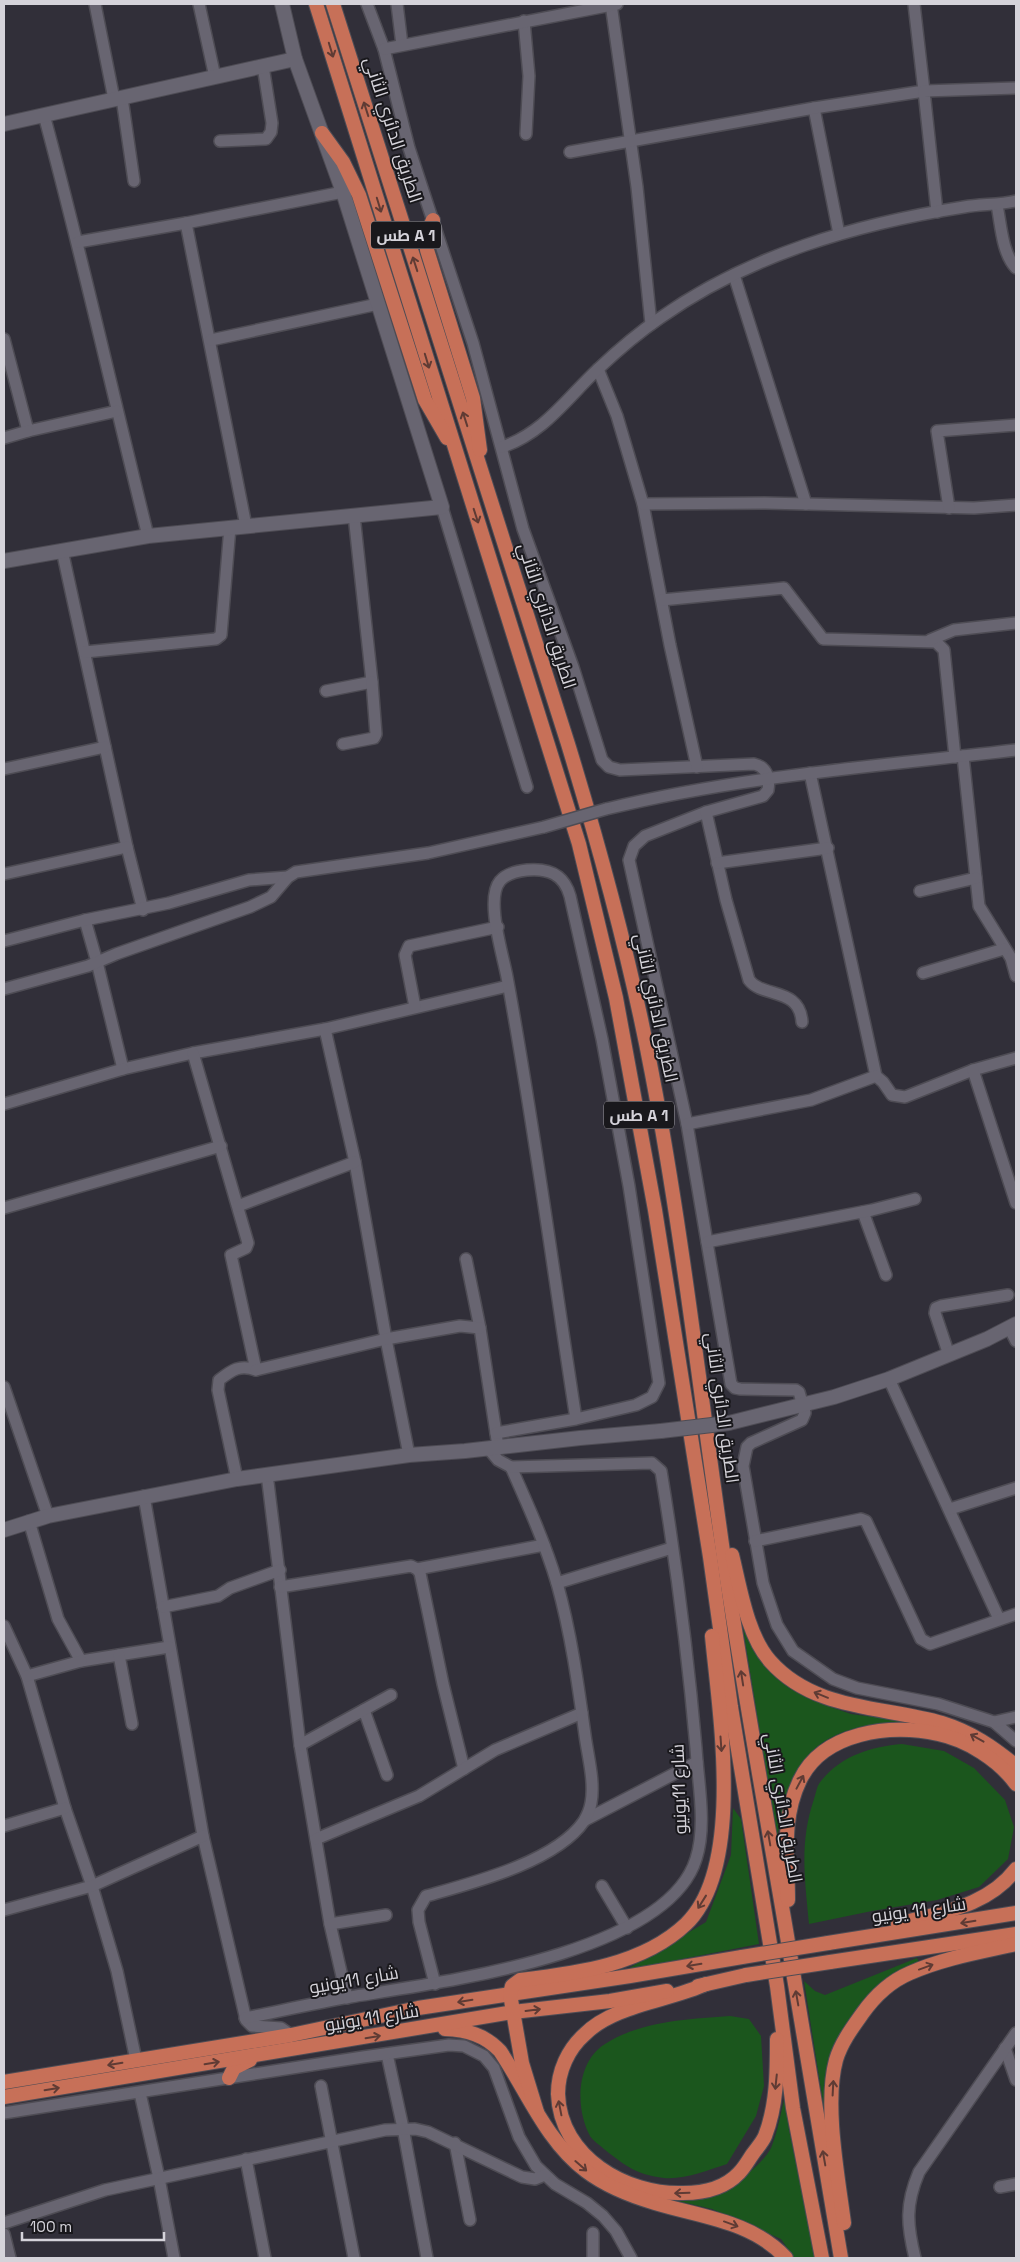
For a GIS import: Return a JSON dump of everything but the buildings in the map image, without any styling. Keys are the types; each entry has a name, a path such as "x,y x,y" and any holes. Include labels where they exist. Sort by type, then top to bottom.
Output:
{"highway":[{"name":"الطريق الدائري الثاني","path":"316,4 579,844 600,925 638,1109 777,1986 793,2108 822,2258"},
{"name":"الطريق الدائري الثاني","path":"333,4 568,744 599,851 627,959 652,1071 680,1231 708,1444 750,1730 787,1933 841,2258"},
{"path":"322,133 343,162 359,195 425,400 437,425 454,447"},
{"path":"433,220 428,232 427,250 473,398 478,425 479,465"},
{"path":"708,1444 744,1604 756,1637 770,1660 790,1678 817,1695 847,1704 941,1723 972,1734 995,1748 1016,1766"},
{"path":"537,2112 525,2077 510,1994 512,1986 520,1980 588,1970 642,1953 665,1940 687,1923 705,1898 720,1856 725,1803 703,1520"},
{"path":"787,1933 786,1825 791,1801 801,1778 820,1754 842,1741 866,1733 914,1730 939,1734 961,1742 985,1755 1007,1771 1016,1784"},
{"path":"706,1984 688,1992 616,2014 596,2024 584,2034 568,2054 559,2075 558,2106 566,2131 580,2151 601,2169 631,2185 664,2194 693,2193 715,2189 738,2174 764,2138 773,2109 777,2073 777,2034 758,1908 756,1860"},
{"path":"856,1938 959,1908 986,1897 1007,1882 1016,1869"},
{"name":"شارع 11 يونيو","path":"4,2082 291,2035 418,2008 1016,1914"},
{"name":"شارع 11 يونيو","path":"4,2097 513,2012 610,2001 746,1975 1016,1934"},
{"path":"846,2258 832,2110 836,2061 851,2029 866,2008 883,1990 908,1974 938,1962 1016,1944"},
{"path":"424,2028 473,2032 492,2042 508,2061 537,2112 571,2157 598,2179 622,2191 654,2203 710,2217 748,2230 776,2248 786,2258"},
{"path":"229,2078 234,2068 260,2055"}],"street":[{"path":"95,4 118,99 134,181"},
{"path":"199,4 215,77"},
{"path":"282,4 295,59 343,192 442,506 527,786"},
{"path":"367,4 384,49 404,131 465,317 526,538 572,667 602,760 609,768 616,770 758,765 764,768 768,778 768,790 763,796 706,812 640,839 631,850 629,860 687,1124 731,1384 735,1388 740,1389 796,1390 799,1392 805,1413 802,1420 751,1443 747,1447 743,1466 763,1583 777,1624 785,1640 803,1660 833,1679 857,1688 938,1704 994,1722 1016,1741"},
{"path":"397,4 402,45"},
{"path":"384,49 613,4 631,141 651,324"},
{"path":"914,4 937,212"},
{"path":"524,21 529,76 526,134"},
{"path":"4,124 295,59"},
{"path":"220,141 266,139 271,132 272,123 264,66"},
{"path":"570,152 814,108 924,91 1016,88"},
{"path":"814,108 840,234"},
{"path":"44,115 78,242 148,536"},
{"path":"78,242 343,192"},
{"path":"502,447 524,438 536,430 598,369 651,324 696,295 784,251 840,234 937,212 1016,201"},
{"path":"998,205 1005,246 1010,262 1016,268"},
{"path":"186,223 211,340 246,526"},
{"path":"734,275 806,504"},
{"path":"211,340 378,304"},
{"path":"4,338 28,431"},
{"path":"598,369 617,416 643,504 697,767"},
{"path":"4,438 117,411"},
{"path":"949,508 937,431 1016,426"},
{"path":"643,504 806,504 949,508 1002,508 1016,505"},
{"path":"4,561 148,536 442,506"},
{"path":"343,744 374,738 376,734 354,515"},
{"path":"85,652 216,639 221,636 230,528"},
{"path":"62,550 127,847 143,910"},
{"path":"662,600 784,588 823,639 930,640 936,642 944,650 976,878 978,906 1010,954 1016,976"},
{"path":"930,640 954,630 1016,623"},
{"path":"326,691 372,682"},
{"path":"4,769 105,747"},
{"path":"4,941 85,920 143,910 249,880 288,877 300,871 467,845 544,827 606,809 685,791 768,778 1016,750"},
{"path":"810,773 828,848 876,1076 892,1095 905,1097 973,1070 1016,1058"},
{"path":"706,812 717,862 749,980 754,986 778,993 792,1001 798,1008 802,1022"},
{"path":"4,874 127,847"},
{"path":"717,862 828,848"},
{"path":"494,1443 647,1400 655,1393 659,1383 629,1186 602,1039 570,896 564,881 556,874 541,869 519,871 508,875 499,882 494,892 493,904 508,986 576,1419"},
{"path":"4,988 80,969 261,903 279,888 288,877"},
{"path":"920,891 976,878"},
{"path":"85,920 98,962 123,1069"},
{"path":"415,1007 405,955 408,946 498,927"},
{"path":"923,973 1010,954"},
{"path":"4,1104 123,1069 193,1053 325,1029 508,986"},
{"path":"325,1029 355,1162 386,1339 409,1455"},
{"path":"193,1053 248,1243 246,1248 232,1255 232,1259 256,1370"},
{"path":"973,1070 1016,1203"},
{"path":"687,1124 811,1100 876,1076"},
{"path":"4,1208 221,1146"},
{"path":"238,1206 355,1162"},
{"path":"707,1242 863,1212 915,1198"},
{"path":"863,1212 886,1275"},
{"path":"435,1984 419,1922 418,1910 426,1896 489,1879 543,1853 571,1837 585,1820 591,1804 582,1713 573,1649 557,1583 544,1545 511,1466 498,1460 494,1443 480,1328 466,1259"},
{"path":"949,1355 935,1312 936,1308 1008,1295"},
{"path":"237,1478 218,1394 218,1380 235,1368 247,1367 256,1370 386,1339 460,1326 480,1328"},
{"path":"4,1530 48,1516 237,1478 494,1443 661,1431 729,1423 834,1397 890,1379 1013,1326 1016,1341"},
{"path":"890,1379 999,1619"},
{"path":"4,1387 48,1516"},
{"name":"شارع 11يونيو","path":"246,2018 347,1998 435,1984 560,1955 587,1946 627,1928 664,1901 688,1874 696,1859 700,1812 688,1657 661,1471 657,1465 652,1463 511,1466"},
{"path":"267,1474 300,1745 330,1924 347,1998"},
{"path":"950,1509 1016,1488"},
{"path":"144,1496 203,1836 246,2018 252,2026 281,2028 291,2035"},
{"path":"755,1542 863,1519 869,1524 921,1639 930,1644 1016,1614"},
{"path":"29,1521 58,1619 80,1661"},
{"path":"417,1569 544,1545"},
{"path":"557,1583 672,1548"},
{"path":"280,1588 411,1566 417,1569 420,1574 443,1684 464,1769"},
{"path":"163,1607 218,1596 230,1588 280,1570"},
{"path":"4,1626 27,1676 65,1808 92,1886 117,1971 136,2060"},
{"path":"27,1676 80,1661 169,1647"},
{"path":"119,1655 132,1724"},
{"path":"300,1745 391,1695"},
{"path":"364,1710 387,1775"},
{"path":"316,1839 420,1796 495,1750 582,1713"},
{"path":"994,1722 1016,1717"},
{"path":"585,1820 697,1762"},
{"path":"4,1826 65,1808"},
{"path":"4,1910 92,1886 203,1836"},
{"path":"602,1886 627,1928"},
{"path":"330,1924 386,1915"},
{"path":"915,2258 908,2224 908,2214 912,2189 919,2172 1016,2033"},
{"path":"4,2113 387,2054 457,2045 472,2048 484,2056 497,2075 519,2138 530,2157 545,2175 603,2216 616,2231 631,2258"},
{"path":"1005,2048 1016,2080"},
{"path":"387,2054 427,2258"},
{"path":"321,2086 354,2258"},
{"path":"140,2092 174,2258"},
{"path":"4,2223 89,2194 331,2141 403,2128 428,2132 455,2143 522,2177 535,2179 545,2175"},
{"path":"455,2143 470,2220"},
{"path":"246,2159 265,2258"},
{"path":"1000,2187 1016,2184"},
{"path":"593,2233 593,2258"},
{"path":"4,2234 10,2258"}],"green space":[{"path":"741,1616 800,1693 822,1704 851,1714 926,1724 865,1726 837,1735 821,1744 808,1755 791,1784 785,1801 777,1838"},
{"path":"902,1744 944,1751 974,1768 1005,1800 1014,1827 1008,1859 979,1887 937,1900 809,1924 804,1862 805,1846 809,1815 818,1785 838,1765 858,1754 879,1747"},
{"path":"733,1808 741,1819 759,1944 626,1970 706,1922 731,1855"},
{"path":"917,1958 919,1962 849,2022 828,2134 804,1981 815,1991 825,1995"},
{"path":"730,2016 749,2019 761,2036 764,2086 756,2116 727,2164 680,2178 654,2177 638,2172 625,2164 591,2138 582,2112 581,2086 588,2062 595,2052 619,2036 649,2026 681,2020"},
{"path":"785,2095 789,2130 816,2258 794,2258 781,2239 712,2209 673,2200 715,2194 742,2179 757,2166 771,2148"}]}
